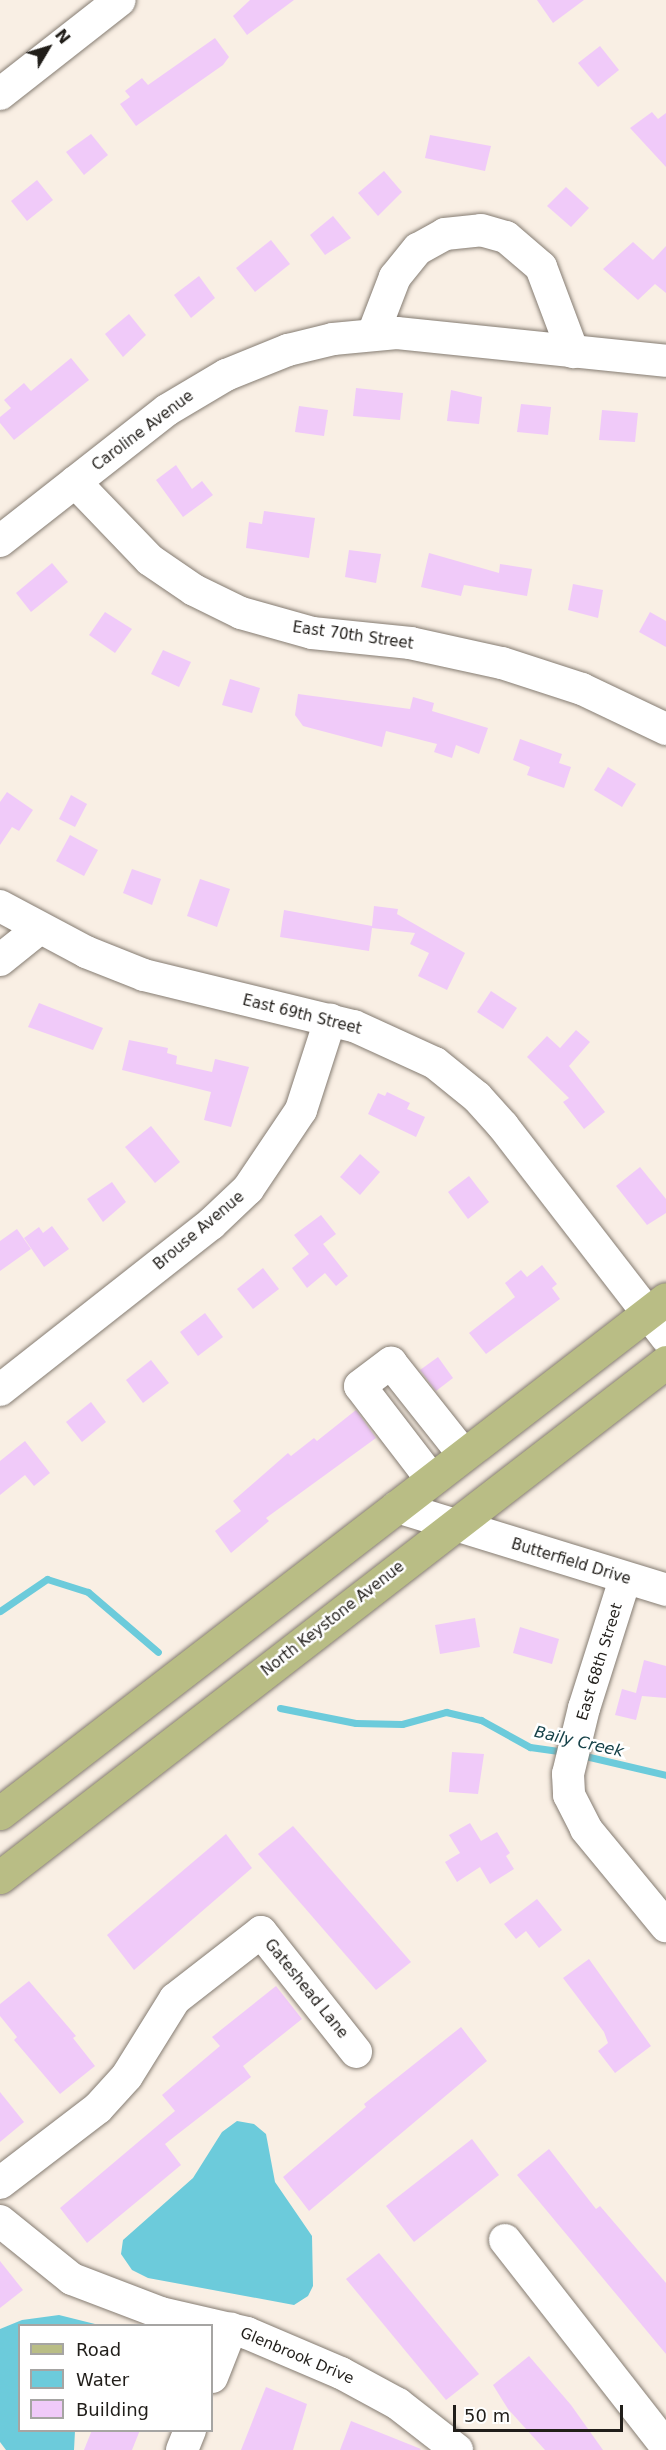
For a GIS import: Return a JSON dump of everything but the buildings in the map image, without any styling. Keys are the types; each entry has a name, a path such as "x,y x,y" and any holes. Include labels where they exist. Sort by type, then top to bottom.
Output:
{"main road":[{"path":"0,1813 234,1629 464,1455 660,1316"},
{"name":"North Keystone Avenue","path":"0,1877 290,1652 465,1530 666,1362"}],"street":[{"path":"0,94 120,0"},
{"path":"373,334 395,277 418,249 445,234 481,230 506,237 541,267 573,352"},
{"name":"Caroline Avenue","path":"0,541 167,410 226,375 288,350 373,334 397,333 666,361"},
{"name":"East 70th Street","path":"75,482 150,560 194,590 241,613 312,633 410,643 502,663 582,689 666,729"},
{"name":"East 69th Street","path":"0,906 105,960 164,982 330,1020 417,1052 477,1096 660,1316"},
{"path":"0,960 40,928"},
{"name":"Brouse Avenue","path":"0,1390 211,1224 248,1189 301,1110 330,1020"},
{"path":"432,1480 360,1386 391,1363 464,1455"},
{"path":"400,1439 431,1414"},
{"name":"Butterfield Drive","path":"397,1507 465,1530 666,1590"},
{"name":"East 68th Street","path":"625,1579 584,1708 568,1774 576,1813 666,1926"},
{"name":"Gateshead Lane","path":"0,2183 98,2108 127,2076 175,1999 261,1932 356,2052"},
{"name":"Glenbrook Drive","path":"0,2221 33,2253 93,2289 161,2313 209,2324"},
{"path":"505,2240 666,2446"},
{"name":"Glenbrook Drive","path":"213,2325 231,2329 341,2373 398,2404 457,2450"},
{"path":"213,2374 231,2329"},
{"path":"182,2450 189,2432"}],"water":[{"path":"237,2121 254,2124 266,2134 275,2182 312,2236 313,2286 308,2296 294,2305 148,2278 132,2270 121,2254 123,2240 193,2178 222,2132"},
{"path":"59,2315 95,2324 18,2324 18,2432 75,2432 74,2450 6,2450 0,2442 0,2329 22,2320"}],"waterway":[{"name":"Baily Creek","path":"0,1611 47,1579 88,1592 158,1652"},
{"name":"Baily Creek","path":"280,1708 356,1723 402,1724 446,1712 481,1720 530,1747 564,1752"},
{"name":"Baily Creek","path":"581,1755 666,1775"}]}
